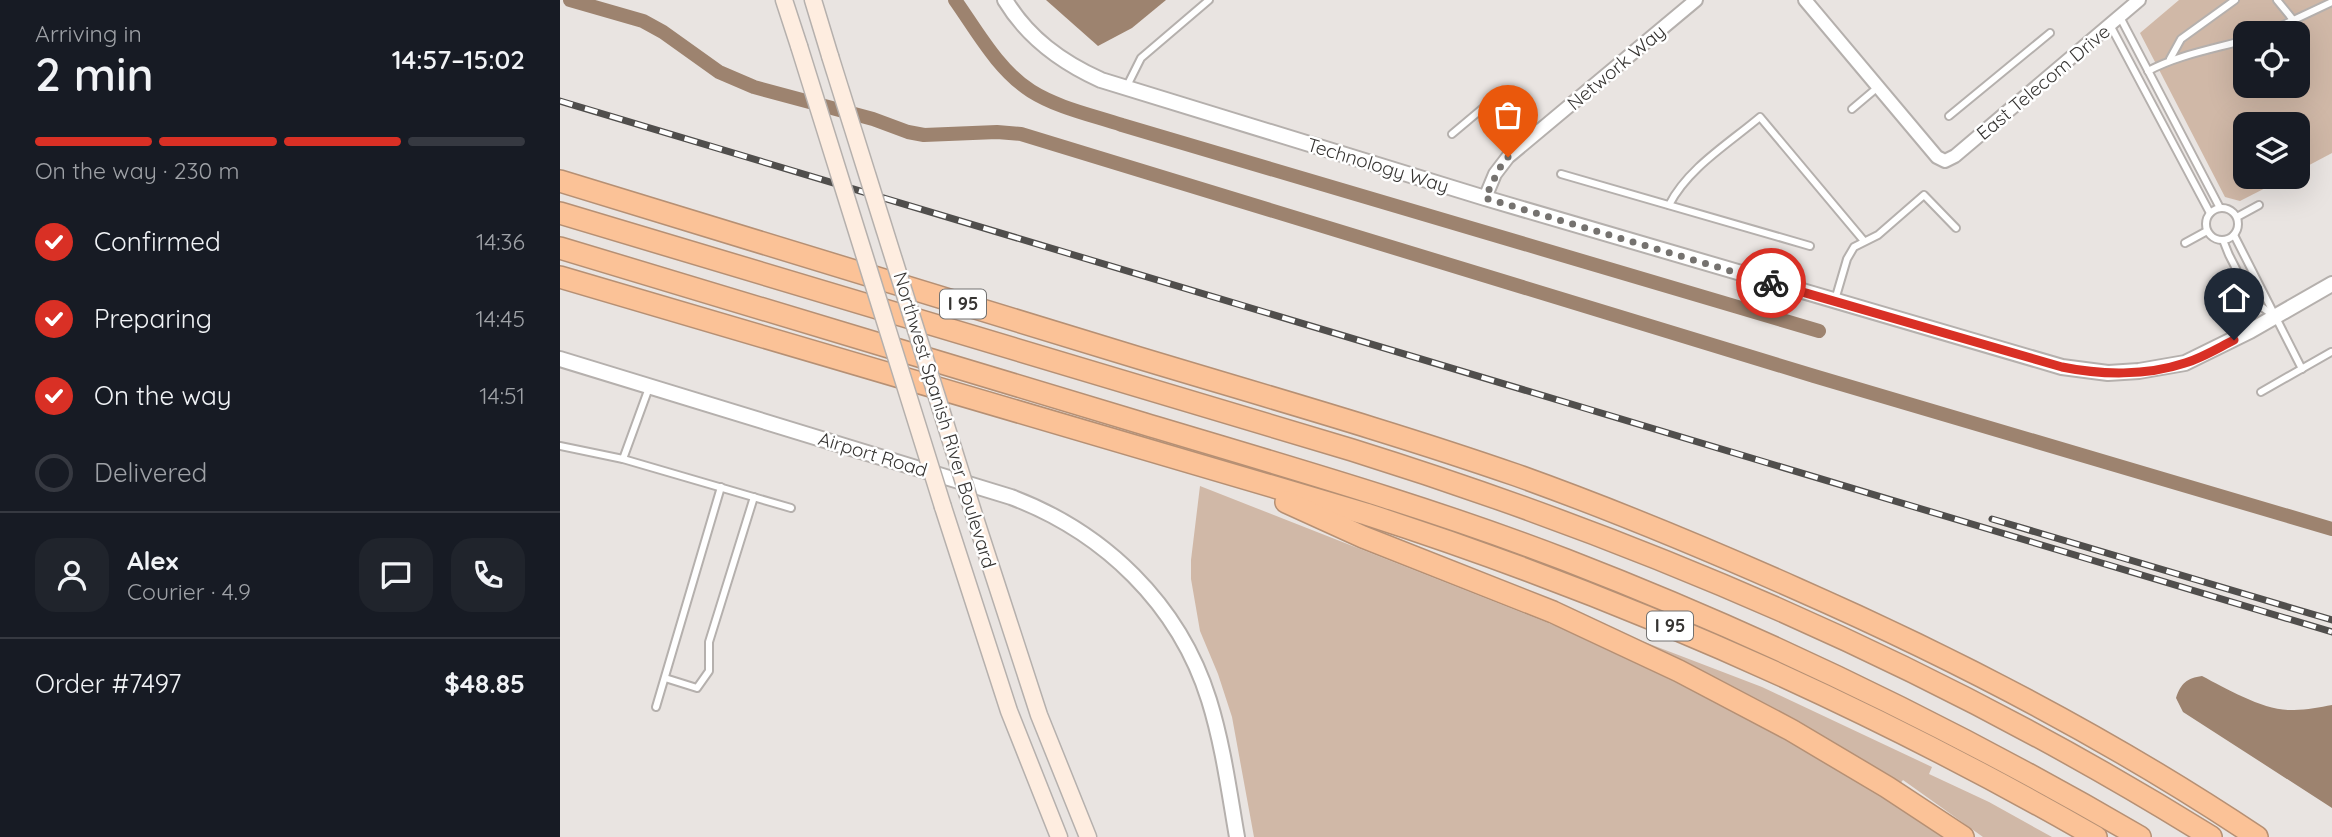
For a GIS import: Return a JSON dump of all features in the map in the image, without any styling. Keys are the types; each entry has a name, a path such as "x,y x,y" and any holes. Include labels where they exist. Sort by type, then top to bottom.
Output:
{"highway":[{"name":"I 95","path":"560,181 1415,441 1563,492 1708,550 1941,656 2115,750 2214,808 2257,837"},
{"path":"560,213 1352,450 1449,480 1593,531 1737,590 1924,677 2107,775 2211,837"},
{"path":"560,248 1371,493 1565,560 1710,619 1849,682 2031,775 2140,837"},
{"name":"I 95","path":"560,277 1366,514 1463,546 1692,634 1891,726 2096,837"},
{"path":"1221,472 1363,537 1553,612 1679,671 1803,737 1963,837"}],"main road":[{"name":"Northwest Spanish River Boulevard","path":"784,0 1009,711 1059,837"},
{"name":"Northwest Spanish River Boulevard","path":"813,0 1039,715 1088,837"}],"street":[{"name":"Technology Way","path":"1005,0 1028,31 1050,51 1083,72 1126,88 1485,198 2062,367 2108,373 2185,363 2332,284"},
{"name":"Network Way","path":"1485,198 1508,157 1696,0"},
{"path":"1805,0 1878,87"},
{"name":"East Telecom Drive","path":"1878,87 1937,157 1945,161 1955,156 2139,0"},
{"name":"Airport Road","path":"560,359 1011,497 1040,508 1094,540 1120,561 1159,604 1193,659 1209,699 1220,743 1237,837"}],"lane":[{"path":"1126,88 1141,58 1209,0"},
{"path":"2170,59 2181,39 2235,0"},
{"path":"2277,0 2294,21 2332,2"},
{"path":"2115,21 2148,71 2220,208"},
{"path":"2115,21 2210,213"},
{"path":"1950,116 2050,33"},
{"path":"2148,71 2170,59 2186,58 2233,44"},
{"path":"1852,110 1878,87"},
{"path":"1452,134 1483,108"},
{"path":"1669,205 1689,176 1760,117 1864,241"},
{"path":"1561,174 1810,246"},
{"path":"1835,301 1850,252 1884,231 1924,195 1956,228"},
{"path":"2237,217 2259,205"},
{"path":"2220,208 2230,210 2237,217 2238,227 2234,235 2224,240 2213,237 2207,231 2206,223 2210,213 2220,208"},
{"path":"2185,243 2207,231"},
{"path":"2234,235 2266,293 2302,369"},
{"path":"2224,240 2252,300 2275,316"},
{"path":"2261,392 2331,352"},
{"path":"623,459 650,385"},
{"path":"560,446 623,459 791,508"},
{"path":"656,707 721,487"},
{"path":"665,678 697,688 709,671 709,642 754,497"}],"shaded area":[{"path":"1046,0 1166,0 1132,28 1098,46"},
{"path":"2179,0 2332,0 2332,153 2310,165 2310,112 2233,112 2233,189 2264,189 2240,201 2225,197 2140,33"},
{"path":"1200,486 1622,652 1832,764 1945,837 1254,837 1232,717 1200,631 1191,579"},
{"path":"1634,638 1762,687 1932,767 1929,774 1989,802 2052,837 1983,837 1903,780 1897,787 1633,642"},
{"path":"2202,676 2247,699 2283,710 2332,705 2332,808 2183,712 2176,698 2180,689 2185,682"}],"waterway":[{"path":"570,0 643,21 719,72 754,87 924,135 997,132 1021,134 1814,376 2332,529"},
{"path":"955,0 1008,72 1031,91 1064,107 1819,331"}],"railway":[{"path":"560,101 2332,632"},
{"path":"1992,519 2332,620"}],"way so far":[{"path":"1508,157 1485,198 1771,283"}],"route":[{"path":"1771,283 2062,367 2092,372 2139,371 2185,363 2234,340"}]}
